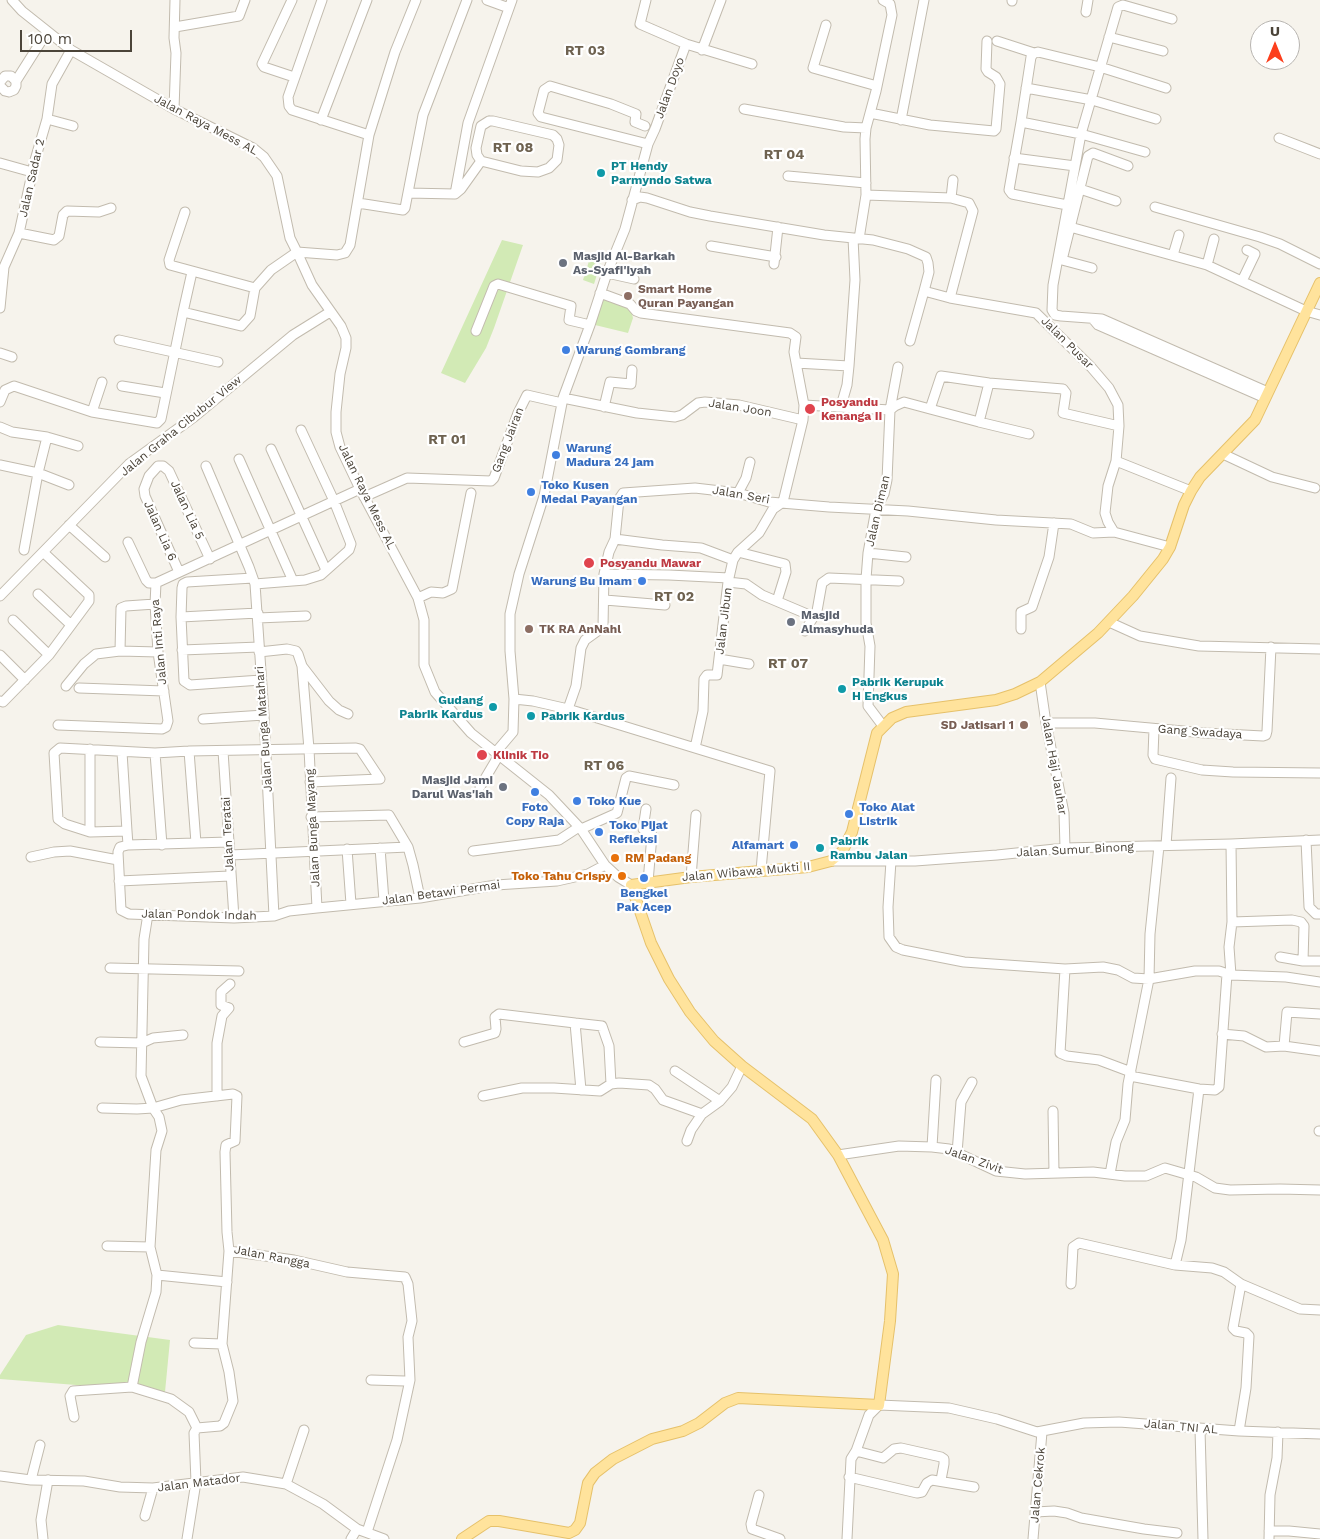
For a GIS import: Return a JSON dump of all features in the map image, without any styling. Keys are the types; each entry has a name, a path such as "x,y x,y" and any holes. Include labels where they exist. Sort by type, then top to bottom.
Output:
{"main road":[{"path":"831,861 842,852 852,832 877,733 883,726 892,718 906,712 996,700 1015,694 1040,682 1109,622 1164,559 1190,491 1200,477 1255,420 1320,283"},
{"name":"Jalan Wibawa Mukti II","path":"632,885 691,877 813,866 831,861"},
{"path":"462,1539 489,1521 499,1520 569,1536 580,1523 588,1483 595,1473 613,1459 652,1439 683,1431 699,1423 725,1403 738,1398 879,1405 890,1321 893,1274 883,1240 838,1155 812,1119 742,1066 714,1041 690,1012 669,979 651,943 632,885"}],"street":[{"name":"Jalan Raya Mess AL","path":"12,0 22,11 71,50 174,109 253,148 264,157 277,176 290,238 312,285 341,326 346,338 346,348 340,374 336,432 340,447 362,493 418,598 424,620 424,665 435,692 471,733 549,795 580,828 605,865 618,877 632,885"},
{"path":"174,0 176,52 174,109"},
{"path":"175,27 240,16 245,0"},
{"path":"292,0 262,64 264,67 294,77"},
{"path":"322,0 294,77 288,97 289,106 292,110 369,135"},
{"path":"321,120 366,0"},
{"path":"183,312 241,326 250,316 255,288 271,270 297,252 338,256 344,254 350,245 369,135 395,52 416,0"},
{"path":"358,203 403,210 405,208 423,114 468,0"},
{"path":"455,194 468,122 510,4 487,0"},
{"path":"646,0 640,24 686,44"},
{"name":"Jalan Doyo","path":"480,787 497,753 513,732 514,699 510,651 510,614 518,574 544,496 562,401 607,273 625,229 648,144 658,122 686,44 702,50 721,0"},
{"path":"841,406 849,366 856,238 866,195 866,128 892,15 890,4 883,0"},
{"path":"901,120 924,0"},
{"path":"1086,12 1088,0"},
{"path":"1172,19 1123,5 1118,7 1081,134 1051,294 1052,310 1055,315 1093,318 1098,325 1110,326 1267,395"},
{"path":"826,25 813,68 877,86"},
{"path":"0,100 2,89 9,92 14,90 16,81 47,32"},
{"path":"1109,37 1164,51"},
{"path":"870,113 930,125 992,132 995,130 1000,84 996,77 986,69 987,41"},
{"path":"997,41 1034,53 1038,52 1100,68 1166,88"},
{"name":"Jalan Sadar 2","path":"0,308 1,276 19,233 32,172 47,119 52,84 71,50"},
{"path":"702,50 752,64"},
{"path":"1034,53 1031,57 1009,190 1012,194 1068,205"},
{"path":"0,82 2,78 8,76 16,81"},
{"path":"645,126 636,122 636,114 611,104 550,86 544,90 538,113 541,116 648,144"},
{"path":"1026,88 1092,100 1156,119"},
{"path":"744,109 844,127 866,128"},
{"path":"47,119 73,126"},
{"path":"489,121 546,133 557,139 559,145 554,164 538,172 481,161 477,156 476,148 481,126 489,121"},
{"path":"1021,122 1081,134 1145,152"},
{"path":"1279,138 1320,154"},
{"path":"1092,268 1062,260 1088,156 1093,153 1128,166"},
{"path":"1014,158 1075,166"},
{"path":"408,193 455,194 481,161"},
{"path":"0,163 32,172"},
{"path":"788,176 866,183"},
{"path":"951,198 953,180"},
{"path":"1080,189 1116,201"},
{"path":"866,195 951,198 969,203 973,210 950,298"},
{"path":"632,200 640,197 647,198 690,212 856,238 908,249 926,257 929,272 910,341"},
{"path":"1155,207 1260,237 1280,244 1320,264"},
{"path":"19,233 54,240 60,236 63,215 67,211 99,212 111,208"},
{"path":"185,212 169,260 170,265 255,288"},
{"path":"711,246 775,261 778,227"},
{"path":"1070,228 1207,265 1306,311 1320,315"},
{"path":"1173,255 1179,235"},
{"path":"1207,265 1214,239"},
{"path":"1242,281 1255,253"},
{"path":"0,402 5,390 14,386 92,412 157,423 161,419 173,353 192,272"},
{"path":"607,273 634,279"},
{"path":"476,330 494,286 498,284 572,306 569,320 590,325"},
{"name":"Jalan Pusar","path":"924,291 950,298 1036,313 1091,367 1109,388 1118,406 1119,426 1116,461 1108,486 1105,513 1114,532"},
{"path":"600,293 630,304 636,312 790,333 796,337 794,352 804,405 803,420 783,502 773,509 759,532 736,556"},
{"name":"Jalan Graha Cibubur View","path":"0,596 138,457 194,417 293,335 330,312"},
{"path":"119,340 218,362"},
{"path":"0,353 12,357"},
{"path":"796,363 849,366"},
{"name":"Jalan Diman","path":"883,726 868,706 870,646 866,623 866,579 868,553 876,509 884,494 887,480 890,410 898,367"},
{"path":"604,407 610,382 631,384 632,370"},
{"path":"930,408 941,376 1063,389 1066,393 1063,413 1119,426"},
{"path":"92,412 102,382"},
{"path":"979,422 989,382"},
{"path":"122,386 165,393"},
{"name":"Gang Jairan","path":"362,493 407,478 491,481 494,478 518,413 527,395 562,401"},
{"name":"Jalan Joon","path":"562,401 637,413 675,416 682,415 690,407 698,403 706,402 739,406 803,420"},
{"path":"804,405 890,410 904,402 1029,434"},
{"path":"0,427 12,432 47,437 78,446"},
{"path":"261,680 188,684 184,681 181,617 182,588 184,583 305,580 321,576 349,550 350,544 334,501 301,430"},
{"path":"24,550 38,473 47,437"},
{"path":"271,449 326,570"},
{"path":"1223,454 1272,477 1314,488"},
{"path":"240,459 293,581"},
{"path":"1116,461 1190,491"},
{"path":"738,493 746,478 750,462"},
{"path":"0,465 38,473 70,485"},
{"name":"Jalan Lia 5","path":"144,489 149,476 158,466 166,467 210,559"},
{"name":"Jalan Bunga Matahari","path":"206,466 254,581 264,715 274,916"},
{"name":"Jalan Seri","path":"568,709 576,686 581,648 585,640 603,626 604,574 609,552 615,539 619,498 623,493 695,488 738,493 769,502 996,520 1072,524 1093,533 1114,532"},
{"name":"Jalan Lia 6","path":"144,489 145,496 179,572"},
{"name":"Jalan Inti Raya","path":"58,725 162,729 166,727 168,721 158,652 155,604 156,583 303,517 334,501 362,493"},
{"path":"418,598 432,592 443,593 452,589 471,493"},
{"path":"1021,629 1021,612 1032,607 1049,557 1054,523"},
{"path":"69,525 105,556"},
{"path":"1114,532 1170,547"},
{"path":"615,539 701,548 785,564 786,572 777,601"},
{"path":"128,542 146,580 149,583 156,583"},
{"path":"0,701 3,702 49,655 70,624 89,601 88,595 43,552"},
{"path":"868,553 906,557"},
{"name":"Jalan Jibun","path":"695,748 703,711 704,678 707,675 717,675 729,580 736,556"},
{"path":"604,574 670,575 729,580 746,584 762,595 814,617"},
{"path":"805,631 817,611 822,583 829,578 900,581"},
{"path":"38,594 70,624"},
{"path":"605,600 665,605"},
{"path":"120,651 121,608 155,604"},
{"path":"181,617 306,616"},
{"path":"13,620 49,655"},
{"path":"1109,622 1140,636 1199,646 1320,649"},
{"name":"Gang Swadaya","path":"1046,723 1095,724 1240,736 1266,735 1271,647"},
{"path":"182,650 292,650 298,654 302,666 329,701 339,710 348,714"},
{"path":"66,686 84,664 96,654 120,651 158,652"},
{"path":"0,655 25,680"},
{"path":"719,660 749,664"},
{"name":"Jalan Bunga Mayang","path":"302,666 317,908"},
{"name":"Jalan Haji Jauhar","path":"1040,682 1064,813 1065,848"},
{"path":"79,688 164,691"},
{"path":"514,699 568,709 770,771 761,870"},
{"path":"203,719 264,715"},
{"path":"1154,729 1153,755 1155,759 1202,770 1320,773"},
{"path":"127,831 90,832 65,824 58,819 54,754 60,748 155,754 188,751 360,749 380,779 310,782"},
{"path":"90,749 90,832"},
{"path":"188,751 196,843"},
{"name":"Jalan Teratai","path":"223,751 234,918"},
{"path":"122,752 128,845"},
{"path":"155,754 162,845"},
{"path":"473,851 560,840 580,828 617,813 626,778 630,776 674,786"},
{"path":"1110,1174 1116,1142 1125,1120 1128,1084 1149,979 1150,934 1171,778"},
{"path":"646,809 643,829 652,835 648,882"},
{"path":"311,817 389,815 408,847 420,898"},
{"path":"691,877 696,816"},
{"path":"1306,840 1309,907 1316,914 1320,914"},
{"name":"Jalan Sumur Binong","path":"831,861 967,857 1065,848 1320,840"},
{"path":"229,842 128,845 122,846 118,850 118,860 119,881 230,876"},
{"path":"1065,969 1060,1053 1067,1056 1099,1060 1131,1074 1199,1089 1215,1090 1219,1087 1232,922 1231,844"},
{"path":"230,855 408,847"},
{"path":"380,848 384,901"},
{"path":"347,849 351,904"},
{"path":"32,857 70,851 118,860"},
{"path":"891,860 888,907 889,938 896,947 964,962 1065,969 1103,967 1118,970 1133,978 1149,979 1195,972 1219,972 1229,975 1286,977 1320,982"},
{"name":"Jalan Betawi Permai","path":"274,916 288,911 420,898 496,884 557,881 588,874 605,865"},
{"name":"Jalan Pondok Indah","path":"119,881 120,907 124,912 234,918 274,916"},
{"path":"132,1387 141,1342 156,1292 157,1275 150,1247 156,1150 162,1131 159,1117 152,1108 141,1076 144,939 148,914"},
{"path":"1232,922 1292,920 1302,922 1304,926 1304,961"},
{"path":"1280,957 1304,961 1320,961"},
{"path":"110,968 239,972"},
{"path":"217,1096 217,1043 222,1016 229,1008 220,1005 221,992 230,984"},
{"path":"1284,1046 1287,1012 1320,1014"},
{"path":"464,1042 495,1033 495,1017 499,1014 602,1026 608,1046 611,1084"},
{"path":"575,1023 581,1090"},
{"path":"100,1042 142,1043 153,1038 183,1034"},
{"path":"1222,1034 1244,1036 1266,1047 1284,1046 1320,1051"},
{"path":"687,1141 691,1130 702,1114 720,1101 732,1087 742,1066"},
{"path":"675,1071 720,1101"},
{"path":"932,1147 936,1080"},
{"path":"957,1153 961,1102 972,1082"},
{"path":"483,1096 522,1088 600,1091 611,1084 619,1083 649,1085 655,1089 663,1100 702,1114"},
{"path":"1175,1265 1181,1240 1199,1089"},
{"name":"Jalan Rangga","path":"102,1108 137,1110 181,1100 233,1094 237,1096 235,1141 226,1145 225,1152 229,1251 294,1260 347,1272 406,1277 412,1321 408,1337 410,1380 397,1440 368,1532"},
{"path":"1053,1111 1054,1173"},
{"name":"Jalan Zivit","path":"838,1155 899,1146 932,1147 948,1149 996,1171 1025,1174 1093,1172 1125,1176 1146,1176 1165,1168 1196,1177 1215,1188 1230,1190 1280,1188 1320,1190"},
{"path":"1071,1284 1073,1247 1079,1243 1175,1265 1212,1268 1224,1272 1241,1284 1300,1309 1320,1310"},
{"path":"107,1246 150,1247"},
{"path":"197,1428 220,1426 224,1423 233,1400 222,1344 229,1251"},
{"path":"157,1275 227,1282"},
{"path":"1239,1431 1246,1388 1249,1336 1233,1328 1241,1284"},
{"path":"194,1342 222,1344"},
{"path":"371,1380 410,1380"},
{"path":"74,1417 70,1396 73,1391 132,1387 171,1399 189,1412 197,1428"},
{"path":"847,1539 851,1459 869,1415 879,1405 949,1408 1042,1432"},
{"name":"Jalan TNI AL","path":"1042,1432 1084,1423 1119,1422 1200,1429 1320,1434"},
{"path":"187,1539 196,1482 194,1433 197,1428"},
{"path":"1200,1429 1202,1539"},
{"path":"286,1484 304,1430"},
{"name":"Jalan Cekrok","path":"1033,1539 1042,1432"},
{"path":"1278,1432 1277,1458 1270,1495 1269,1535 1289,1531 1320,1534"},
{"path":"31,1480 40,1445"},
{"path":"856,1450 883,1458 894,1449 901,1448 942,1457 944,1458 944,1464 941,1480"},
{"name":"Jalan Matador","path":"0,1476 31,1480 84,1481 120,1487 153,1488 174,1487 196,1482 243,1477 286,1484 323,1504 357,1529 384,1539"},
{"path":"849,1477 917,1493 922,1492 928,1481 941,1480 974,1487"},
{"path":"43,1539 41,1520 48,1480"},
{"path":"145,1516 153,1488"},
{"path":"760,1495 751,1524 752,1529 780,1539"},
{"path":"1036,1512 1067,1512 1081,1518 1177,1533"},
{"path":"351,1539 357,1529"},
{"path":"1144,1529 1144,1539"}],"green space":[{"path":"502,240 523,245 486,348 465,383 441,373"},
{"path":"590,258 601,262 594,284 583,280"},
{"path":"603,299 630,307 633,318 628,333 595,325"},
{"path":"58,1325 170,1340 165,1392 0,1379 0,1375 26,1335"}],"place":[{"name":"PT Hendy Parmyndo Satwa","path":"601,173"},
{"name":"Masjid Al-Barkah As-Syafi'iyah","path":"563,263"},
{"name":"Smart Home Quran Payangan","path":"628,296"},
{"name":"Warung Gombrang","path":"566,350"},
{"name":"Posyandu Kenanga II","path":"810,409"},
{"name":"Warung Madura 24 jam","path":"556,455"},
{"name":"Toko Kusen Medal Payangan","path":"531,492"},
{"name":"Posyandu Mawar","path":"589,563"},
{"name":"Warung Bu Imam","path":"642,581"},
{"name":"Masjid Almasyhuda","path":"791,622"},
{"name":"TK RA AnNahl","path":"529,629"},
{"name":"Pabrik Kerupuk H Engkus","path":"842,689"},
{"name":"Gudang Pabrik Kardus","path":"493,707"},
{"name":"Pabrik Kardus","path":"531,716"},
{"name":"SD Jatisari 1","path":"1024,725"},
{"name":"Klinik Tio","path":"482,755"},
{"name":"Masjid Jami Darul Was'iah","path":"503,787"},
{"name":"Foto Copy Raja","path":"535,792"},
{"name":"Toko Kue","path":"577,801"},
{"name":"Toko Alat Listrik","path":"849,814"},
{"name":"Toko Pijat Refleksi","path":"599,832"},
{"name":"Alfamart","path":"794,845"},
{"name":"Pabrik Rambu Jalan","path":"820,848"},
{"name":"RM Padang","path":"615,858"},
{"name":"Toko Tahu Crispy","path":"622,876"},
{"name":"Bengkel Pak Acep","path":"644,878"}],"district":[{"name":"RT 03","path":"585,51"},
{"name":"RT 08","path":"513,148"},
{"name":"RT 04","path":"784,155"},
{"name":"RT 01","path":"447,440"},
{"name":"RT 02","path":"674,597"},
{"name":"RT 07","path":"788,664"},
{"name":"RT 06","path":"604,766"}]}
